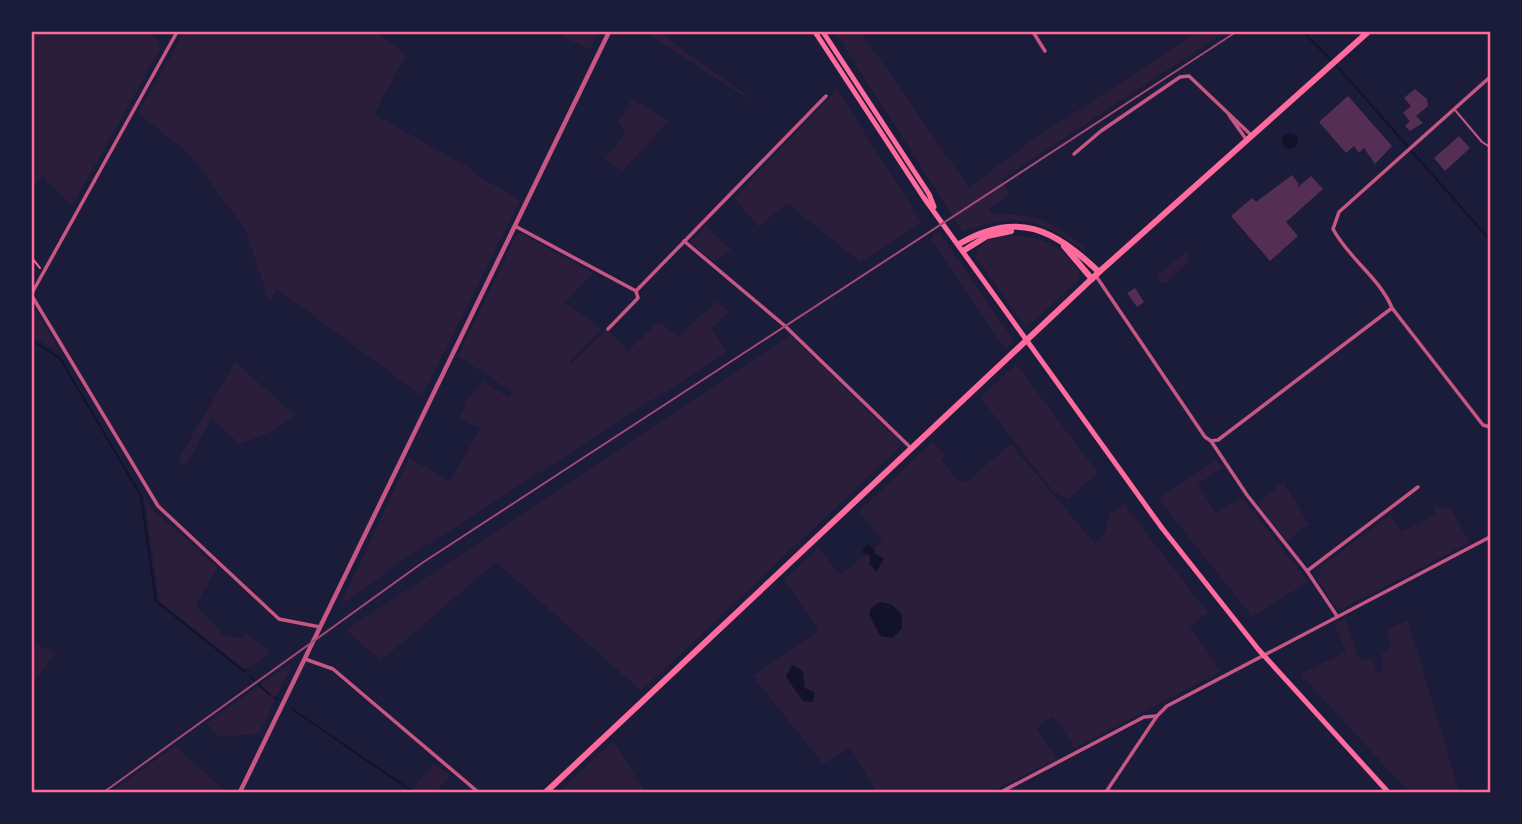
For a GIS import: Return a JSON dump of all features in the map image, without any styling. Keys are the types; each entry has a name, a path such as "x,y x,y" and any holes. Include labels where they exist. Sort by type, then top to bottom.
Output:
{"main road":[{"path":"815,32 924,198 935,209 1037,357 1162,528 1258,649 1388,793"},
{"path":"823,32 929,194 935,209"},
{"path":"546,793 1096,275 1368,32"},
{"path":"961,248 1004,231 1029,231 1060,242 1096,275"}],"street":[{"path":"177,32 32,294 158,506 279,619 320,627"},
{"path":"240,793 609,32"},
{"path":"1033,32 1045,51"},
{"path":"1074,154 1101,131 1180,77 1189,76 1228,113 1248,137"},
{"path":"1490,77 1339,212 1333,229 1383,289 1392,308 1483,425 1490,427"},
{"path":"636,291 826,96"},
{"path":"1228,113 1248,137"},
{"path":"515,226 636,291 638,298 608,329"},
{"path":"684,241 785,326 912,449"},
{"path":"1096,275 1205,438 1212,440 1218,440 1392,308"},
{"path":"1212,440 1247,495 1307,571 1337,616"},
{"path":"1307,571 1418,487"},
{"path":"1106,793 1157,716 1167,706 1490,537"},
{"path":"305,659 333,669 478,793"},
{"path":"1001,793 1144,717 1157,716"}],"lane":[{"path":"1455,110 1482,142 1490,147"}],"path":[{"path":"32,258 44,270"}],"shaded area":[{"path":"32,32 148,32 159,43 160,49 72,206 43,176 32,186"},
{"path":"184,32 377,32 406,55 374,114 477,172 476,175 520,200 422,396 277,289 271,300 268,298 245,229 190,155 138,113"},
{"path":"556,32 598,32 589,50"},
{"path":"646,32 658,32 755,101 742,95"},
{"path":"835,32 861,32 969,188 1031,141 1198,32 1225,32 1002,179 1010,196 988,209 991,214 1020,215 1042,220 1085,247 1083,250 1053,231 1026,222 998,222 963,232"},
{"path":"837,89 922,223 860,262 787,203 759,227 734,198"},
{"path":"632,99 669,121 622,171 605,159 626,131 617,123"},
{"path":"1287,133 1293,133 1298,141 1296,147 1287,149 1282,144 1282,138"},
{"path":"706,226 731,250 715,262 690,242"},
{"path":"939,232 1014,341 1005,349 931,238"},
{"path":"521,233 593,273 565,303 602,329 570,361 572,363 606,329 628,351 659,321 678,336 717,301 729,312 711,328 727,352 402,561 340,606 409,458 450,481 480,429 459,418 466,405 463,403 483,381 508,397 512,392 458,356 517,234"},
{"path":"1001,235 1046,242 1065,254 1080,273 1078,281 1026,328 976,257 977,250 988,240"},
{"path":"1185,253 1189,256 1188,262 1166,283 1160,283 1158,275"},
{"path":"34,307 60,352 32,337"},
{"path":"791,336 903,444 641,691 496,562 381,661 346,630"},
{"path":"235,362 295,415 273,431 240,444 211,419 186,466 178,460"},
{"path":"1016,364 1098,473 1068,499 1053,491 980,397"},
{"path":"933,442 945,456 941,459 961,483 966,482 1011,444 1095,544 1106,530 1109,514 1124,504 1208,613 1190,626 1221,671 1075,748 1053,716 1036,729 1056,759 991,792 876,792 850,747 821,765 821,761 753,676 819,630 784,580 819,548 840,575 882,542 859,511"},
{"path":"1217,460 1222,468 1198,484 1216,513 1242,497 1308,582 1252,617 1158,498"},
{"path":"1283,482 1309,524 1287,541 1257,503"},
{"path":"144,496 151,508 218,568 196,604 224,636 240,637 247,633 270,651 262,660 244,669 159,601"},
{"path":"1433,507 1450,509 1470,542 1342,609 1335,606 1318,580 1322,566 1390,515 1401,532 1435,515"},
{"path":"867,544 876,551 874,553 884,559 876,572 869,563 871,556 862,552"},
{"path":"880,602 891,604 902,614 902,629 892,638 880,636 869,615 871,608"},
{"path":"1345,618 1360,661 1372,657 1375,672 1383,671 1381,655 1392,645 1386,630 1408,620 1459,792 1409,792 1300,674 1346,652 1334,624"},
{"path":"32,642 56,653 32,683"},
{"path":"293,662 259,734 220,737 206,723"},
{"path":"792,665 803,671 805,688 815,693 813,702 803,701 786,677"},
{"path":"613,741 645,792 559,792"},
{"path":"175,746 226,792 112,792"},
{"path":"434,763 450,776 436,792 412,790"}],"building":[{"path":"1415,89 1427,99 1428,106 1416,116 1423,123 1410,131 1405,126 1410,121 1403,113 1411,106 1404,98"},
{"path":"1348,96 1392,146 1375,164 1364,148 1359,153 1354,146 1346,153 1319,122"},
{"path":"1459,136 1470,148 1445,171 1434,158"},
{"path":"1292,175 1299,184 1297,188 1311,176 1323,189 1286,222 1298,236 1270,261 1231,216 1252,198 1256,202"},
{"path":"1135,288 1144,302 1137,307 1127,293"}],"waterway":[{"path":"1303,32 1332,61"},
{"path":"1336,65 1490,240"},
{"path":"32,341 60,358 141,496 156,601 245,672"},
{"path":"251,676 254,680"},
{"path":"258,684 270,695"},
{"path":"292,709 413,792"}],"railway":[{"path":"104,792 422,563 1236,32"}]}
